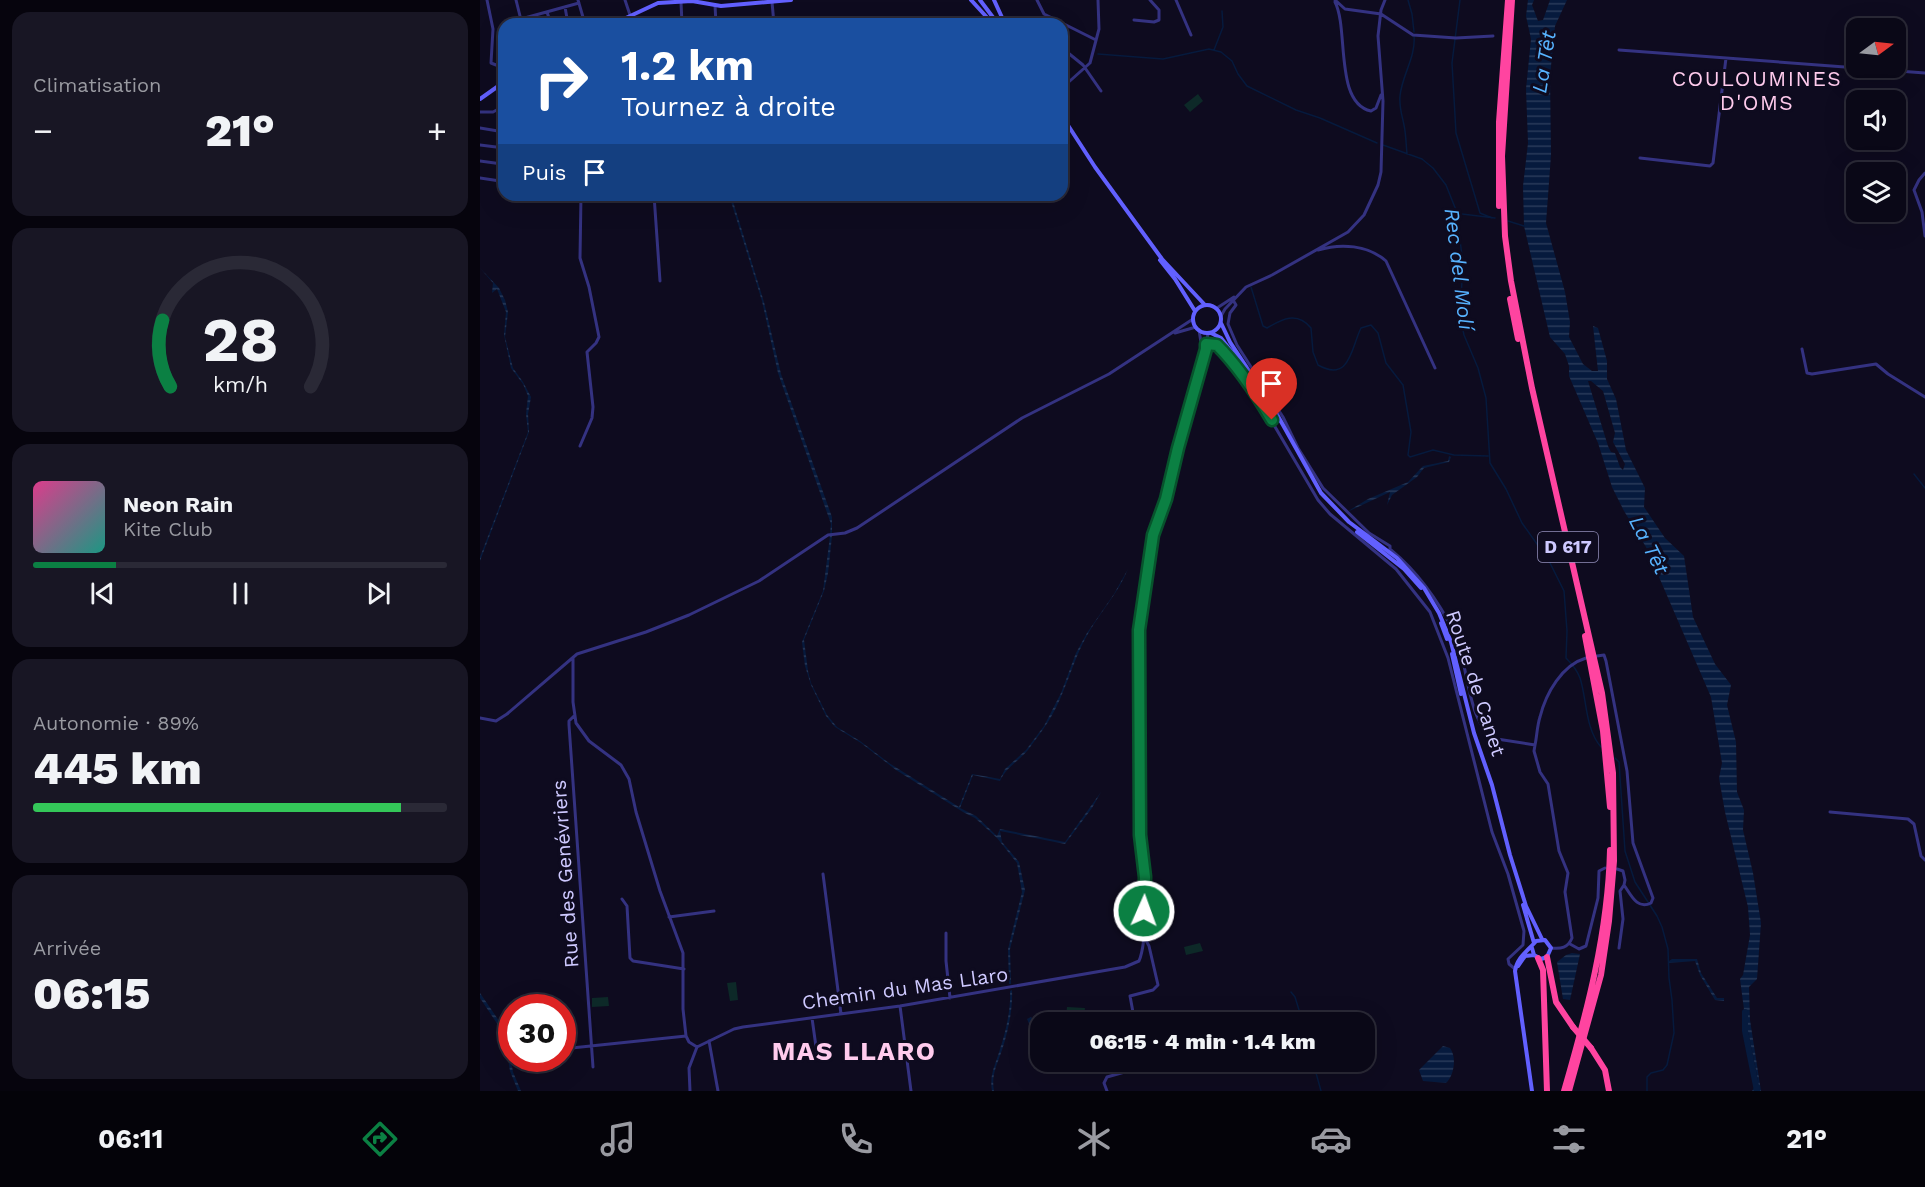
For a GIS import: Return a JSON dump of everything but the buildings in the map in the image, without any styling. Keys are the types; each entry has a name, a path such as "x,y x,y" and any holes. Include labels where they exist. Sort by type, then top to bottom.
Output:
{"highway":[{"name":"D 617","path":"1510,0 1498,154 1499,205 1504,260 1520,350 1596,689 1610,800 1609,877 1601,944 1590,999 1564,1091"},
{"name":"D 617","path":"1510,0 1502,156 1504,236 1532,388 1602,693 1613,773 1614,861 1609,921 1601,975 1569,1091"},
{"path":"1536,957 1543,970 1547,1091"},
{"path":"1547,957 1553,993 1559,1009 1591,1048 1605,1070 1609,1091"}],"main road":[{"path":"624,18 648,6 679,1 692,0 722,6 791,0"},
{"path":"971,0 988,18"},
{"path":"981,0 994,18"},
{"path":"994,0 1002,18"},
{"path":"480,99 498,86"},
{"path":"1068,127 1162,259 1205,305 1217,308 1221,316 1221,323 1210,333 1197,329 1193,319 1195,311 1205,305"},
{"path":"1068,128 1094,169 1175,279 1195,311"},
{"name":"Route de Canet","path":"1221,323 1230,342 1274,409 1321,493 1349,522 1390,551 1409,570 1433,601 1446,629 1474,733 1492,785 1526,906 1542,939"},
{"name":"Route de Canet","path":"1210,333 1221,338 1254,383 1281,426 1318,494 1348,525 1404,569 1421,589 1437,614 1448,643 1471,733 1487,774 1502,838 1534,943"},
{"path":"1515,969 1525,956 1547,957 1551,948 1548,942 1542,939 1534,943 1532,948 1519,958 1515,969 1532,1091"},
{"path":"1532,948 1536,957"}],"street":[{"path":"487,0 493,29 491,63 498,64"},
{"path":"516,0 521,18"},
{"path":"625,0 630,15"},
{"path":"1037,0 1044,14 1052,18"},
{"path":"1068,83 1090,63 1100,23 1098,0"},
{"path":"1134,20 1154,22 1159,20 1159,10 1150,0"},
{"path":"1176,0 1191,35"},
{"path":"1335,0 1346,9 1381,14 1414,35 1453,38 1493,36"},
{"path":"1335,0 1341,17 1346,79 1356,102 1359,107 1371,111 1376,108 1379,96 1382,94"},
{"path":"1217,308 1246,287 1348,232 1357,224 1378,185 1382,161 1382,94 1378,36 1385,0"},
{"path":"679,1 681,18"},
{"path":"525,18 579,2 583,18"},
{"path":"772,2 773,18"},
{"path":"714,5 715,18"},
{"path":"565,7 567,18"},
{"path":"547,12 548,18"},
{"path":"1068,26 1096,40"},
{"path":"1619,50 1925,73"},
{"path":"1068,53 1086,69 1101,90"},
{"path":"1640,159 1710,166 1713,163 1726,58"},
{"path":"480,112 498,110"},
{"path":"480,129 498,131"},
{"path":"480,145 498,148"},
{"path":"480,161 498,163"},
{"path":"1925,173 1914,190 1922,212 1925,236"},
{"path":"480,178 498,181"},
{"path":"580,446 592,418 593,406 587,352 599,336 589,287 580,258 581,201"},
{"path":"654,201 660,281"},
{"path":"1310,252 1342,245 1379,255 1386,261 1435,368"},
{"path":"1221,316 1232,299"},
{"path":"1232,299 1236,305 1230,313 1228,324 1234,338 1283,417 1306,461 1329,495 1369,533 1390,546 1390,551 1415,571 1456,635 1475,710 1482,725 1491,737 1535,745"},
{"path":"480,718 496,721 507,714 573,656 645,632 718,601 759,581 831,535 857,528 1022,418 1109,374 1193,319"},
{"path":"1168,336 1179,331 1197,329 1204,343"},
{"path":"1204,343 1210,333"},
{"path":"1204,343 1217,345 1238,368 1265,408 1300,473 1330,514 1396,569 1430,612 1448,658 1492,832 1508,874 1524,931 1523,945 1508,959 1509,964 1515,969"},
{"name":"Chemin du Mas Llaro","path":"696,1047 734,1029 950,998 1125,968 1139,961 1143,945 1145,877 1141,847 1139,630 1153,535 1166,499 1203,359 1204,343"},
{"path":"1802,349 1807,373 1876,364 1925,397"},
{"name":"Rue des Genévriers","path":"573,656 574,716 569,721 569,725 593,1068"},
{"path":"1597,656 1604,656 1606,661 1627,771 1633,843 1653,898 1650,904 1640,905 1624,885"},
{"path":"1551,948 1565,947 1570,944 1572,938 1565,892 1568,873 1559,851 1548,784 1540,772 1534,751 1541,713 1550,692 1568,667 1586,658"},
{"path":"574,716 576,723 589,741 621,765 629,779 636,812 669,917 683,953 683,1009 686,1036 689,1042 696,1047 689,1068 690,1091"},
{"path":"1830,812 1912,821 1921,856 1925,860"},
{"path":"1570,944 1579,949 1586,946 1598,898 1599,871 1605,868"},
{"path":"1617,868 1623,871 1624,875 1624,885 1620,891 1623,909 1619,948"},
{"path":"823,874 842,1014"},
{"path":"622,899 627,906 630,958 633,962 684,969"},
{"path":"669,917 714,911"},
{"path":"946,933 950,998"},
{"name":"Chemin du Mas Llaro","path":"1133,1012 1130,996 1153,990 1158,985 1149,946 1143,935"},
{"path":"900,1006 910,1091"},
{"path":"812,1018 817,1054"},
{"path":"576,1048 686,1036"},
{"path":"709,1041 718,1091"},
{"path":"1107,1091 1104,1083 1107,1077 1125,1072"}],"green space":[{"path":"1198,94 1203,101 1190,112 1184,105"},
{"path":"1200,943 1203,951 1186,955 1184,947"},
{"path":"736,982 738,1000 730,1001 727,983"},
{"path":"608,997 609,1006 592,1007 592,998"},
{"path":"1067,1007 1085,1008 1085,1012 1066,1012"}],"water":[{"path":"1528,0 1534,0 1532,5 1538,21 1543,20 1550,0 1567,0 1555,26 1550,76 1551,155 1546,223 1565,292 1570,322 1569,337 1583,364 1592,371 1598,371 1593,326 1598,328 1607,361 1607,379 1616,399 1626,450 1645,488 1644,507 1665,538 1684,556 1693,617 1715,664 1731,685 1727,705 1736,742 1737,792 1744,810 1743,830 1761,923 1757,979 1749,987 1750,1020 1761,1091 1752,1091 1758,1081 1740,979 1743,975 1750,935 1748,907 1719,778 1722,763 1711,697 1646,547 1612,487 1598,443 1569,376 1565,354 1550,337 1524,226 1523,186 1528,143 1526,89 1531,39 1526,16","holes":["1588,381 1603,391 1615,433 1613,442 1625,464 1623,470 1615,453 1611,452 1608,446"]},
{"path":"731,201 733,201 764,302 781,374 832,517 832,534 830,534 831,524 778,373 762,301"},
{"path":"480,268 499,288 505,300 508,312 505,337 513,368 523,382 531,397 528,414 529,432 480,561 528,432 526,414 528,396 523,384 511,368 504,335 506,312 497,289 492,293 493,283"},
{"path":"1449,456 1451,457 1449,462 1424,468 1417,477 1392,495 1387,505 1390,492 1345,513 1368,499 1408,482 1423,466 1448,461"},
{"path":"830,536 832,536 828,573 824,591 804,640 811,683 827,715 837,727 959,807 972,774 1000,779 1005,769 1026,750 1044,726 1061,693 1076,653 1128,569 1120,586 1083,644 1057,705 1044,728 1028,750 1009,768 1000,781 973,775 960,808 976,816 997,836 1000,829 1065,842 1101,792 1065,844 1000,831 1002,842 1019,862 1025,890 1010,949 1011,984 1009,984 1008,949 1022,892 1017,863 997,838 975,818 896,770 861,743 835,727 826,716 811,685 805,666 802,642 823,591"},
{"path":"1572,953 1580,954 1570,1000 1563,999 1557,962"},
{"path":"1672,959 1697,959 1701,973 1717,998 1724,998 1724,1001 1715,1000 1700,975 1695,961 1669,963"},
{"path":"1012,990 1010,1020 995,1070 994,1091 992,1091 992,1074 1006,1027 1010,991"},
{"path":"480,993 498,1019 498,1025 480,998"},
{"path":"1443,1046 1450,1048 1453,1056 1454,1066 1449,1080 1446,1083 1423,1081 1419,1070"},
{"path":"510,1072 513,1072 521,1091 518,1091"}],"waterway":[{"name":"Rec del Molí","path":"1408,0 1414,32"},
{"path":"1460,0 1452,63 1456,133 1480,213 1492,218"},
{"path":"1214,50 1223,27 1222,11"},
{"name":"Rec del Molí","path":"1407,154 1400,96 1413,51 1414,36"},
{"path":"1098,54 1163,59 1209,49 1221,52 1232,61 1247,86 1296,110 1377,143"},
{"name":"Rec del Molí","path":"1383,145 1422,159 1433,168 1446,185 1456,210 1463,263 1460,315 1464,335 1478,368 1486,398 1490,463 1506,489 1522,523 1549,561 1564,591 1567,631 1566,658 1580,678 1589,723 1601,747"},
{"path":"1457,211 1462,214 1495,218"},
{"path":"1508,221 1524,226"},
{"path":"1251,287 1263,326 1267,328 1289,318 1306,323 1311,328 1313,352 1318,365 1329,369 1337,370 1348,361 1361,328 1371,325 1378,333 1386,363 1403,385 1411,432 1408,455 1410,457 1433,450 1454,455 1488,456"},
{"path":"1914,474 1925,488"},
{"name":"Rec del Molí","path":"1615,758 1619,762 1625,851 1635,882 1662,927 1668,949 1674,1033 1667,1065 1663,1070 1651,1073 1647,1077 1647,1091"},
{"path":"1291,992 1300,1012"},
{"name":"La Têt","path":"1745,1012 1745,1031 1757,1091"},
{"path":"1316,1072 1321,1091"}],"district":[{"name":"COULOUMINES D'OMS","path":"1757,91"},
{"name":"MAS LLARO","path":"854,1051"}],"route":[{"path":"1144,911 1145,877 1140,835 1139,630 1153,535 1166,499 1206,344 1217,345 1226,354 1238,368 1272,420"}]}
